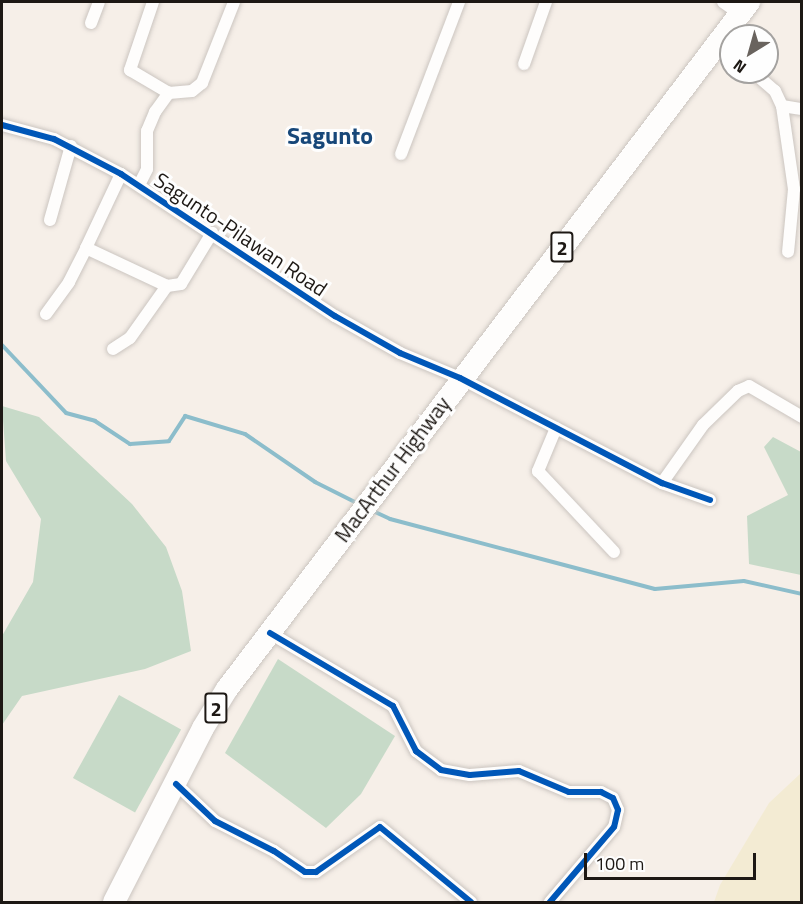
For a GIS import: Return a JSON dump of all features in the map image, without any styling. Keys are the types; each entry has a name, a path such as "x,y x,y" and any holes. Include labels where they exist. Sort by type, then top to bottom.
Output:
{"highway":[{"name":"MacArthur Highway","path":"732,24 737,6"},
{"name":"MacArthur Highway","path":"114,903 203,728 270,633 460,378 719,55"}],"street":[{"path":"91,23 99,2"},
{"path":"153,2 130,70 169,93 192,91 202,83 234,2"},
{"path":"401,154 459,2"},
{"path":"524,64 546,2"},
{"path":"767,84 775,91 782,106 794,189 788,252"},
{"path":"139,185 147,169 147,131 169,93"},
{"path":"782,106 801,109"},
{"name":"Sagunto-Pilawan Road","path":"2,124 34,132 71,146 121,174 335,316 400,353 460,378 662,483 710,500"},
{"path":"50,220 71,146"},
{"path":"46,314 69,282 121,174"},
{"path":"86,248 166,286 181,284 212,233"},
{"path":"113,349 130,338 166,286"},
{"path":"662,483 703,425 738,391 753,386 801,417"},
{"path":"556,428 538,471 615,552"},
{"path":"270,633 393,706 416,751 441,770 470,775 519,771 569,792 601,792 613,798 618,810 614,828 550,903"},
{"path":"176,784 215,820 305,872 316,872 380,827 471,903"}],"green space":[{"path":"2,406 39,417 132,504 166,547 182,591 191,651 145,669 22,696 2,725 2,636 33,582 41,519 6,461"},
{"path":"773,437 801,452 801,575 749,564 747,516 788,495 764,447"},
{"path":"278,659 395,736 361,794 326,828 225,753"},
{"path":"119,695 181,729 135,813 73,778"}],"sand":[{"path":"801,773 801,902 714,902 720,885 769,803"}],"waterway":[{"path":"2,345 66,413 95,421 130,444 169,441 185,416 245,434 315,482 359,504"},
{"path":"373,511 390,519 655,589 744,581 802,594"}],"cycle path":[{"path":"2,125 54,139 121,174 335,316 400,353 460,378 662,483 710,500"},
{"path":"270,633 393,706 416,751 441,770 470,775 519,771 569,792 601,792 613,798 618,810 614,827 550,902"},
{"path":"176,784 215,821 274,851 305,872 316,872 380,827 471,902"}],"district":[{"name":"Sagunto","path":"330,136"}]}
